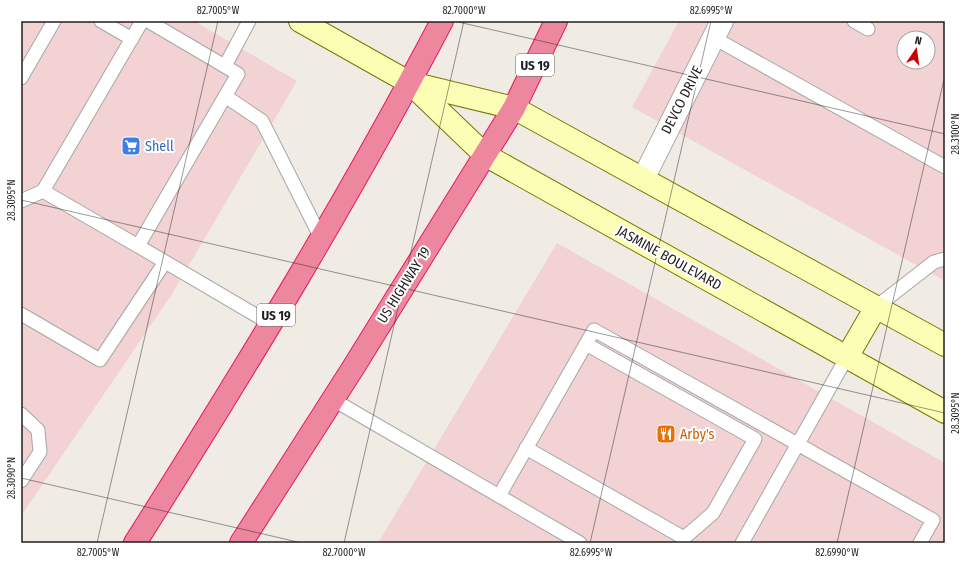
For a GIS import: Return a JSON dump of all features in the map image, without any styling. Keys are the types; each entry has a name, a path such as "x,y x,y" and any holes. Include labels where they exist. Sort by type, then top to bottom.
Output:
{"highway":[{"name":"US 19","path":"135,543 240,377 410,83 442,21"},
{"name":"US HIGHWAY 19","path":"241,543 514,108 556,21"}],"street":[{"name":"JASMINE BOULEVARD","path":"300,21 410,83 485,155 945,412"},
{"name":"DEVCO DRIVE","path":"642,179 718,29"},
{"name":"JASMINE BOULEVARD","path":"410,83 514,108 945,345"},
{"path":"847,357 876,307"}],"lane":[{"path":"21,78 54,21"},
{"path":"101,21 132,38"},
{"path":"21,201 42,191 142,21"},
{"path":"138,246 238,74 148,21"},
{"path":"225,66 249,21"},
{"path":"854,21 868,29"},
{"path":"718,29 945,167"},
{"path":"225,96 262,121 321,238"},
{"path":"42,191 271,324"},
{"path":"876,307 934,262 945,259"},
{"path":"21,314 100,360 165,262"},
{"path":"499,496 594,330 933,520 920,543"},
{"path":"526,448 683,541 713,513 755,439 586,344"},
{"path":"742,543 847,357"},
{"path":"332,399 580,543"},
{"path":"21,414 38,430 40,452 21,481"}],"shaded area":[{"path":"21,21 194,21 297,81 172,294 21,516"},
{"path":"679,21 945,21 945,281 632,107"},
{"path":"557,243 945,463 945,543 378,543"}],"place":[{"name":"Shell","path":"131,146"},
{"name":"Arby's","path":"666,434"}]}
